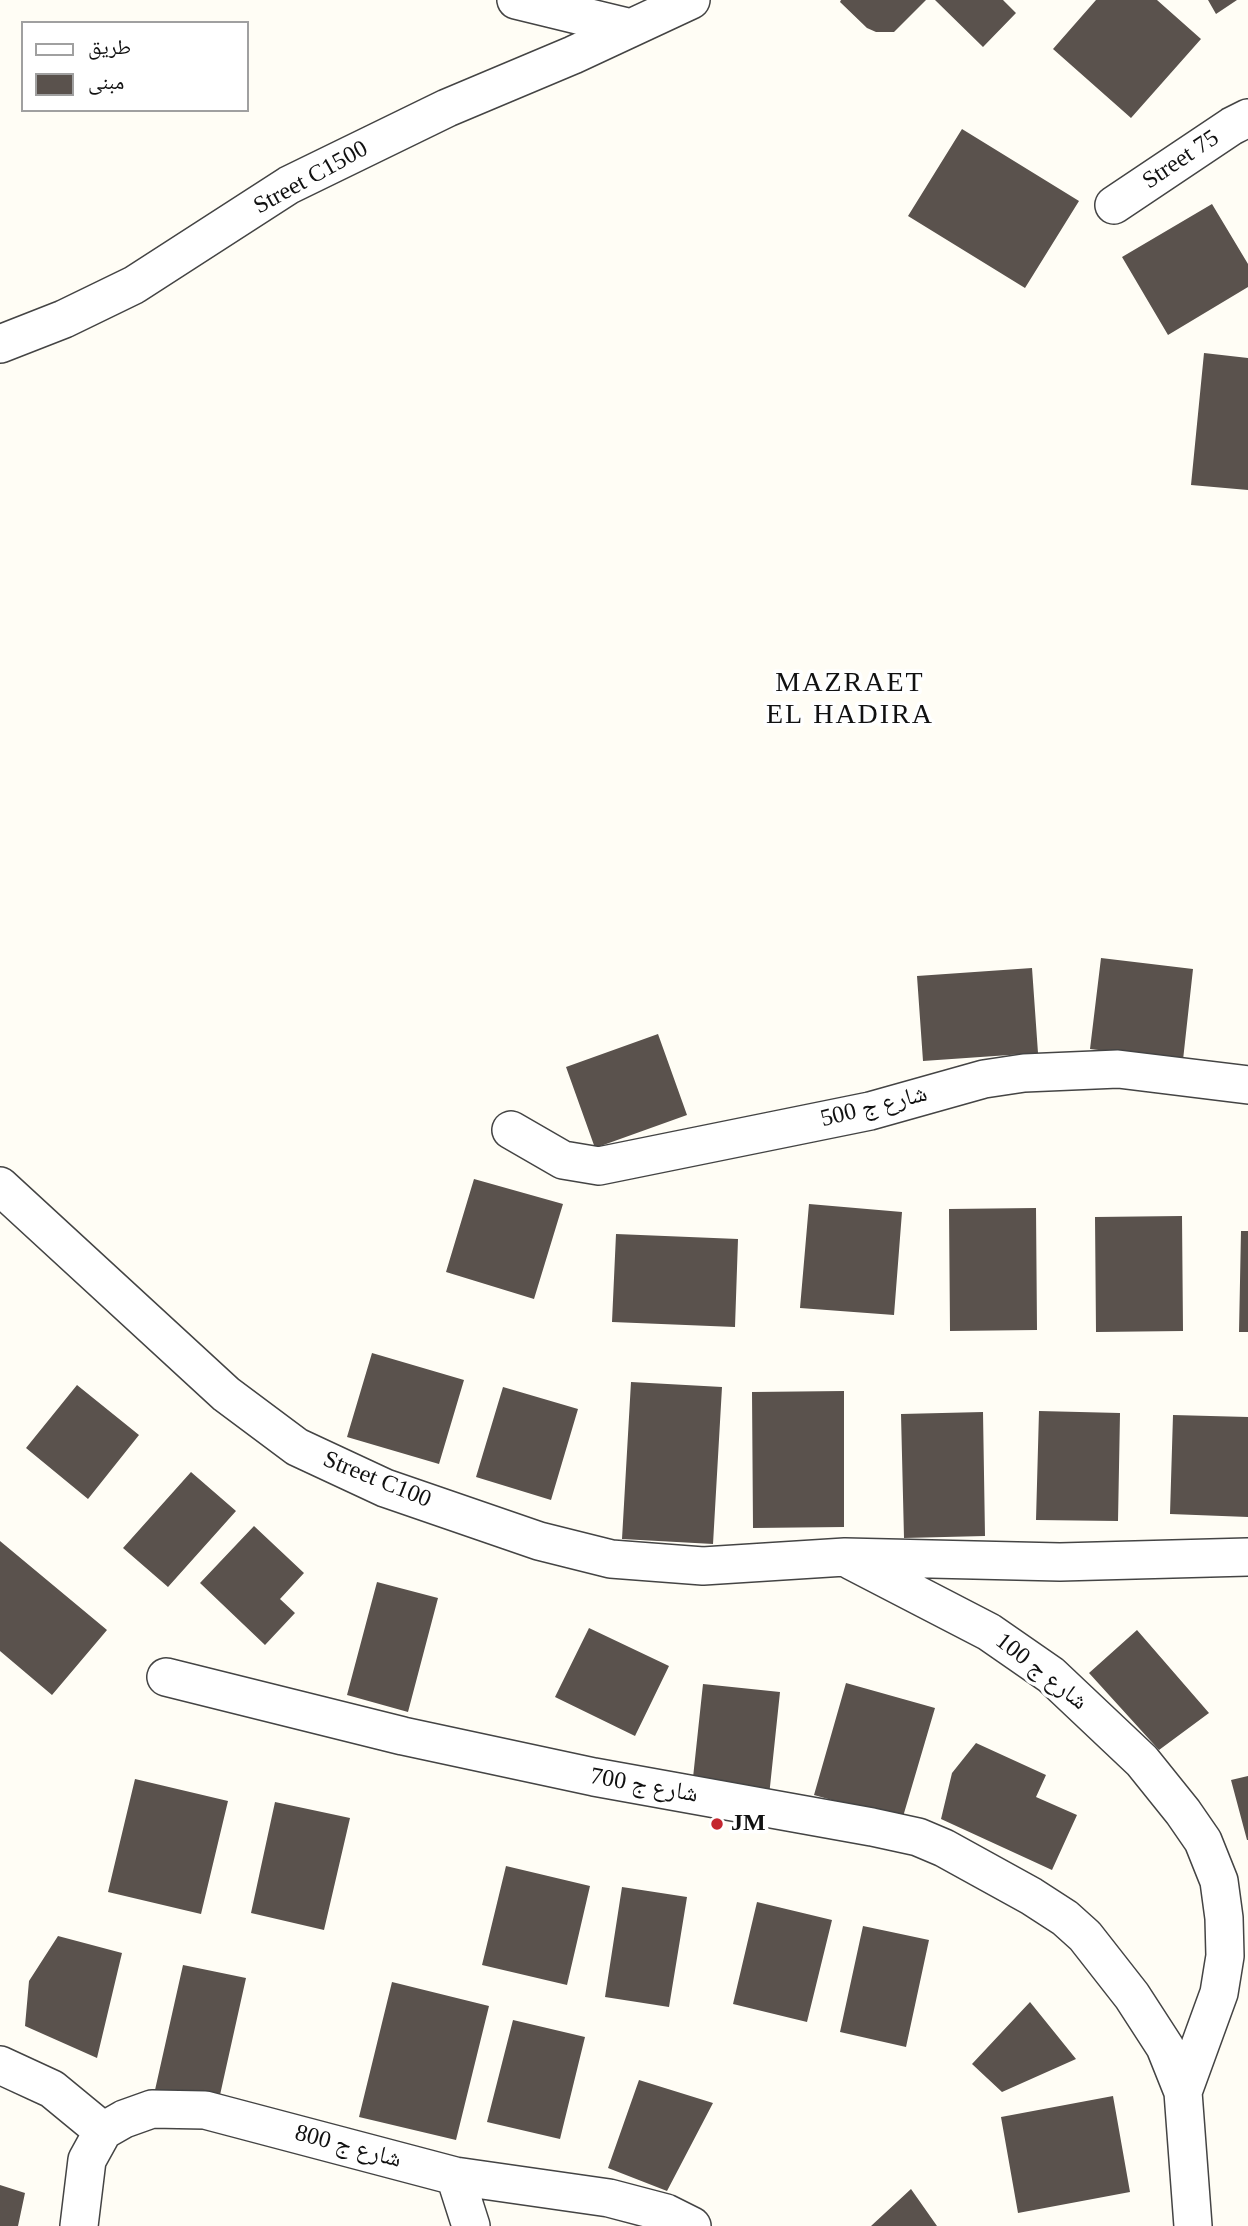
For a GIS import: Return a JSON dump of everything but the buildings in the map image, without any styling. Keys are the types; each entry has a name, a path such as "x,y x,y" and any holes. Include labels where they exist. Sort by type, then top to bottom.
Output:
{"street":[{"path":"516,0 631,28"},
{"name":"Street C1500","path":"0,344 64,319 134,285 289,185 447,108 529,75 691,0"},
{"name":"Street 75","path":"1114,205 1248,118"},
{"name":"شارع ج 500","path":"511,1130 563,1160 599,1166 870,1111 984,1079 1024,1073 1118,1069 1248,1085"},
{"name":"Street C100","path":"0,1186 226,1394 297,1447 385,1488 539,1541 611,1559 702,1566 845,1557"},
{"path":"845,1557 1059,1562 1248,1557"},
{"name":"شارع ج 100","path":"845,1557 989,1632 1051,1675 1142,1761 1203,1841 1219,1881 1225,1956 1219,1993 1184,2092 1193,2226"},
{"name":"شارع ج 700","path":"166,1677 403,1736 594,1777 918,1837 944,1848 1031,1896 1065,1918 1085,1936 1132,1996 1165,2047 1184,2092"},
{"path":"0,2064 52,2089 103,2131 87,2160 79,2226"},
{"name":"شارع ج 800","path":"103,2131 124,2119 152,2109 205,2110 456,2176 609,2198 666,2213 692,2226"},
{"path":"456,2176 471,2226"}],"place":[{"name":"JM","path":"717,1824"}],"district":[{"name":"MAZRAET EL HADIRA","path":"850,700"}]}
